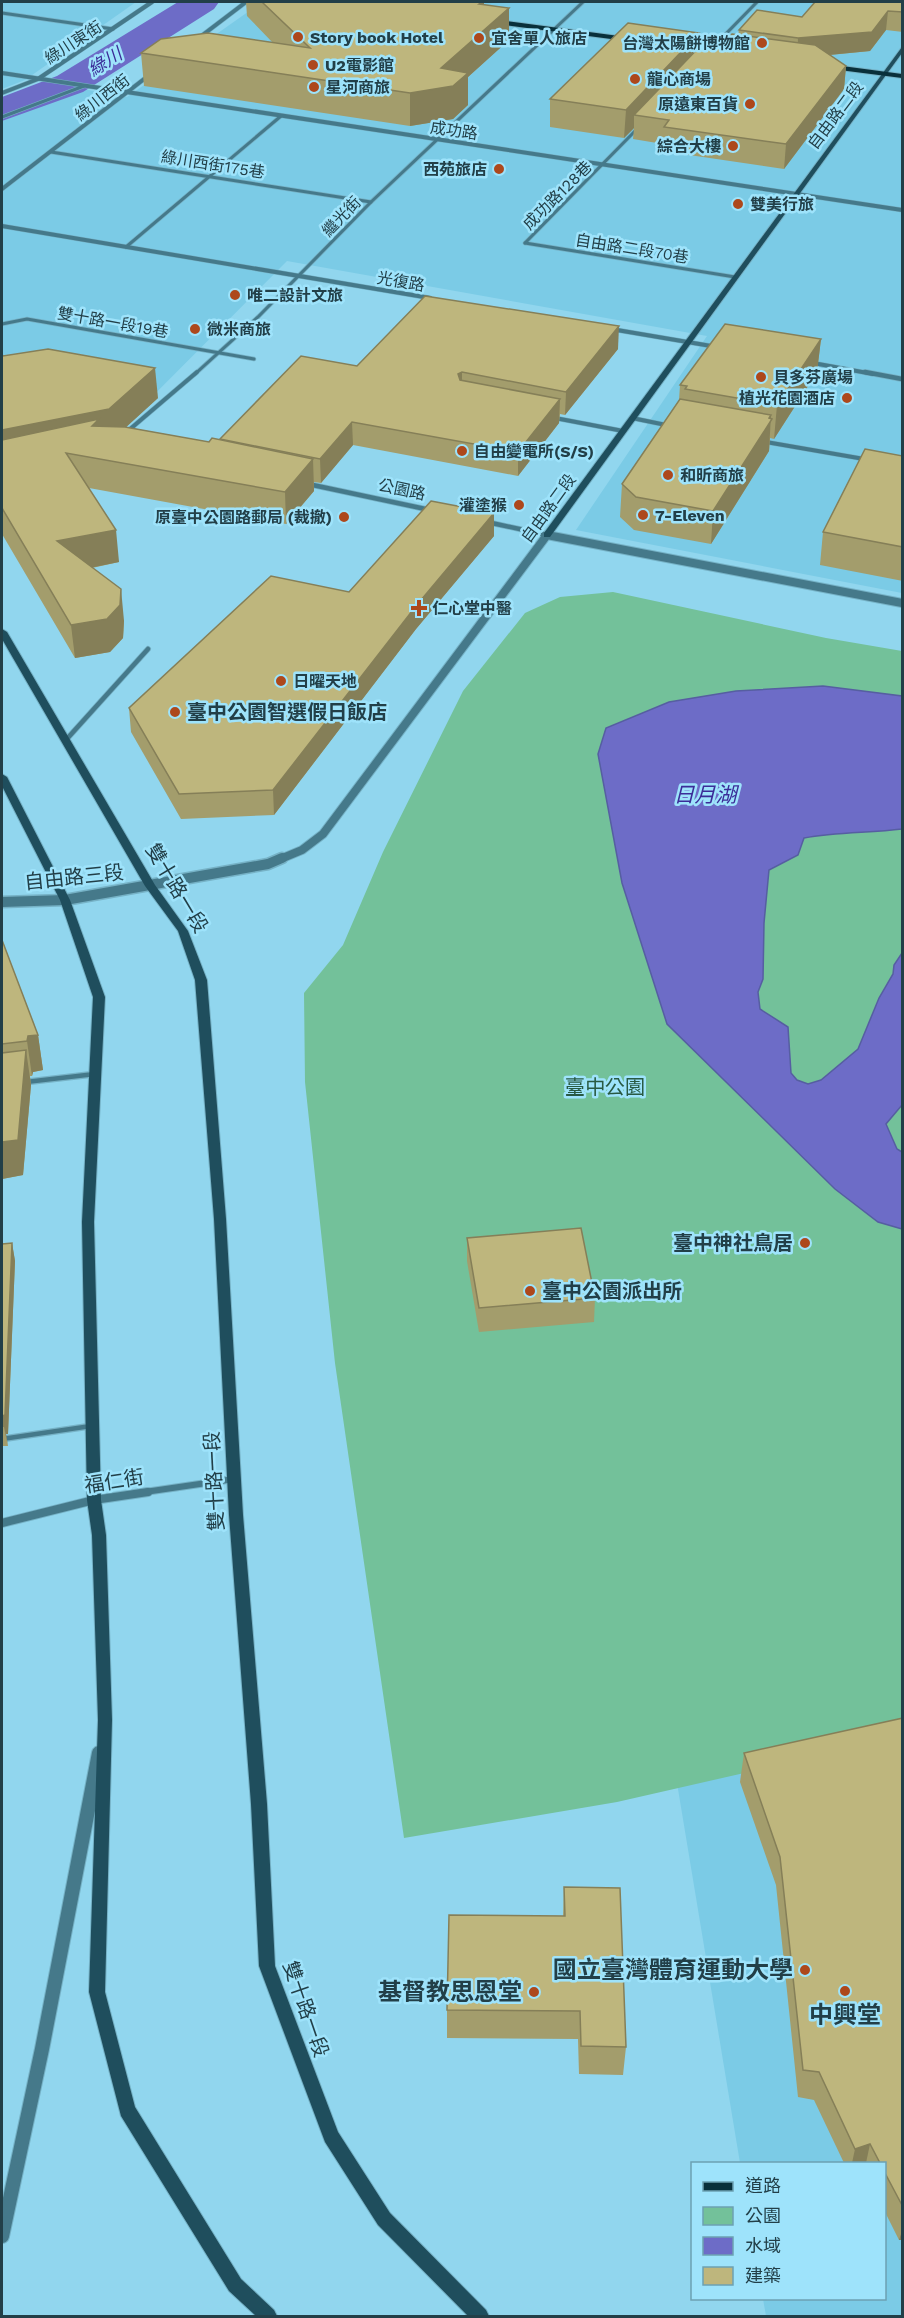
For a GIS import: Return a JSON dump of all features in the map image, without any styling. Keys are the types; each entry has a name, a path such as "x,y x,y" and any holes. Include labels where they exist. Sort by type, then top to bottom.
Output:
{"main road":[{"path":"478,19 642,41"},
{"name":"自由路二段","path":"547,535 903,49"},
{"path":"710,50 721,52"},
{"path":"812,64 903,76"},
{"name":"雙十路一段","path":"2,632 150,886 183,931 201,980 220,1219 234,1479 259,1804 267,1966 331,2136 384,2218 480,2316"},
{"path":"2,777 65,900 99,997 88,1222 94,1500 99,1535 105,1720 97,1992 127,2110 235,2285 268,2316"}],"street":[{"name":"綠川東街","path":"2,93 38,79 152,2"},
{"path":"196,40 246,2"},
{"name":"綠川西街","path":"2,189 153,73"},
{"name":"成功路","path":"2,74 903,210"},
{"path":"2,117 84,86"},
{"name":"光復路","path":"2,226 439,300"},
{"path":"604,328 721,348"},
{"path":"812,363 903,379"},
{"name":"公園路","path":"301,483 442,513"},
{"path":"477,520 903,603"},
{"name":"自由路二段","path":"150,886 268,864 313,843 323,834 547,535"},
{"path":"65,741 148,649"},
{"name":"自由路三段","path":"2,902 65,900 150,886"},
{"name":"福仁街","path":"2,1522 94,1500 234,1479"},
{"path":"2,2236 42,2049 105,1720"}],"lane":[{"name":"繼光街","path":"122,436 220,353 371,202 583,2"},
{"path":"710,50 757,2"},
{"path":"2,13 113,29"},
{"path":"126,247 281,116"},
{"name":"成功路128巷","path":"525,243 637,129"},
{"name":"綠川西街175巷","path":"51,152 371,202"},
{"name":"自由路二段70巷","path":"525,243 735,277"},
{"name":"雙十路一段19巷","path":"2,324 27,319 254,359"},
{"path":"552,417 623,430"},
{"path":"632,418 667,425"},
{"path":"761,441 867,460"},
{"path":"23,1082 95,1074"},
{"path":"2,1439 28,1437 94,1425"}],"shaded area":[{"path":"2,2 136,2 25,80 2,89"},
{"path":"262,2 902,2 902,593 576,530 707,336 287,261 109,440 2,462 2,121 83,89 127,97"},
{"name":"國立臺灣體育運動大學","path":"902,1726 902,2316 766,2316 763,2300 886,2300 886,2162 740,2162 676,1777"}],"green space":[{"name":"臺中公園","path":"613,592 826,638 902,651 902,1737 617,1802 404,1838 335,1363 305,1082 304,993 343,945 383,852 463,691 525,613 560,597"}],"water":[{"name":"日月湖","path":"823,686 902,696 902,829 804,838 798,855 769,870 764,923 763,979 758,992 760,1009 788,1027 791,1073 797,1080 808,1084 821,1080 858,1049 879,998 893,974 894,965 902,953 902,1105 886,1124 897,1149 902,1152 902,1229 878,1222 835,1189 667,1024 622,883 598,754 606,728 669,702 736,691"}],"building":[{"path":"262,2 482,2 479,4 509,8 441,68 468,73 453,86 410,93 141,53 161,39 208,33 310,48"},
{"path":"815,2 903,2 903,12 888,11 872,32 798,38 739,30 757,10 802,17"},
{"path":"628,23 699,33 626,110 550,99"},
{"path":"732,34 815,45 846,66 786,144 664,127 669,120 634,115 708,38 726,40"},
{"path":"425,296 619,326 566,392 462,372 458,374 460,380 560,399 518,452 352,422 320,459 220,439 301,356 357,366"},
{"path":"725,324 821,339 777,405 685,389 687,386 680,385"},
{"path":"48,349 155,368 109,409 2,430 2,354 3,356"},
{"path":"680,399 771,415 769,418 772,419 713,511 636,497 622,484"},
{"path":"99,419 92,426 125,427 209,442 212,438 313,459 285,492 66,453 116,530 57,541 121,589 120,605 107,619 71,625 2,508 2,440"},
{"path":"865,449 903,456 903,547 823,532"},
{"name":"日曜天地","path":"431,501 494,513 416,606 273,790 179,794 129,708 271,576 349,592"},
{"path":"2,940 38,1035 28,1036 27,1041 2,1044"},
{"path":"26,1050 18,1140 2,1142 2,1053"},
{"name":"臺中公園派出所","path":"581,1228 595,1298 479,1308 467,1238"},
{"path":"12,1243 5,1415 2,1416 2,1244"},
{"name":"中興堂","path":"903,1718 903,2207 886,2175 886,2162 879,2162 870,2144 855,2149 819,2072 803,2070 780,1857 744,1753"},
{"name":"基督教思恩堂","path":"564,1887 620,1888 626,2047 581,2046 580,2011 447,2010 449,1915 565,1916"}],"waterway":[{"name":"綠川","path":"2,110 70,84 202,2"}],"place":[{"name":"Story book Hotel","path":"298,37"},
{"name":"宜舍單人旅店","path":"479,38"},
{"name":"台灣太陽餅博物館","path":"762,43"},
{"name":"U2電影館","path":"313,65"},
{"name":"龍心商場","path":"635,79"},
{"name":"星河商旅","path":"314,87"},
{"name":"原遠東百貨","path":"750,104"},
{"name":"綜合大樓","path":"733,146"},
{"name":"西苑旅店","path":"499,169"},
{"name":"雙美行旅","path":"738,204"},
{"name":"唯二設計文旅","path":"235,295"},
{"name":"微米商旅","path":"195,329"},
{"name":"貝多芬廣場","path":"761,377"},
{"name":"植光花園酒店","path":"847,398"},
{"name":"自由變電所(S/S)","path":"462,451"},
{"name":"和昕商旅","path":"668,475"},
{"name":"灌塗猴","path":"519,505"},
{"name":"7-Eleven","path":"643,515"},
{"name":"原臺中公園路郵局 (裁撤)","path":"344,517"},
{"name":"仁心堂中醫","path":"419,608"},
{"name":"日曜天地","path":"281,681"},
{"name":"臺中公園智選假日飯店","path":"175,712"},
{"name":"臺中神社鳥居","path":"805,1243"},
{"name":"臺中公園派出所","path":"530,1291"},
{"name":"國立臺灣體育運動大學","path":"805,1970"},
{"name":"中興堂","path":"845,1991"},
{"name":"基督教思恩堂","path":"534,1992"}]}
